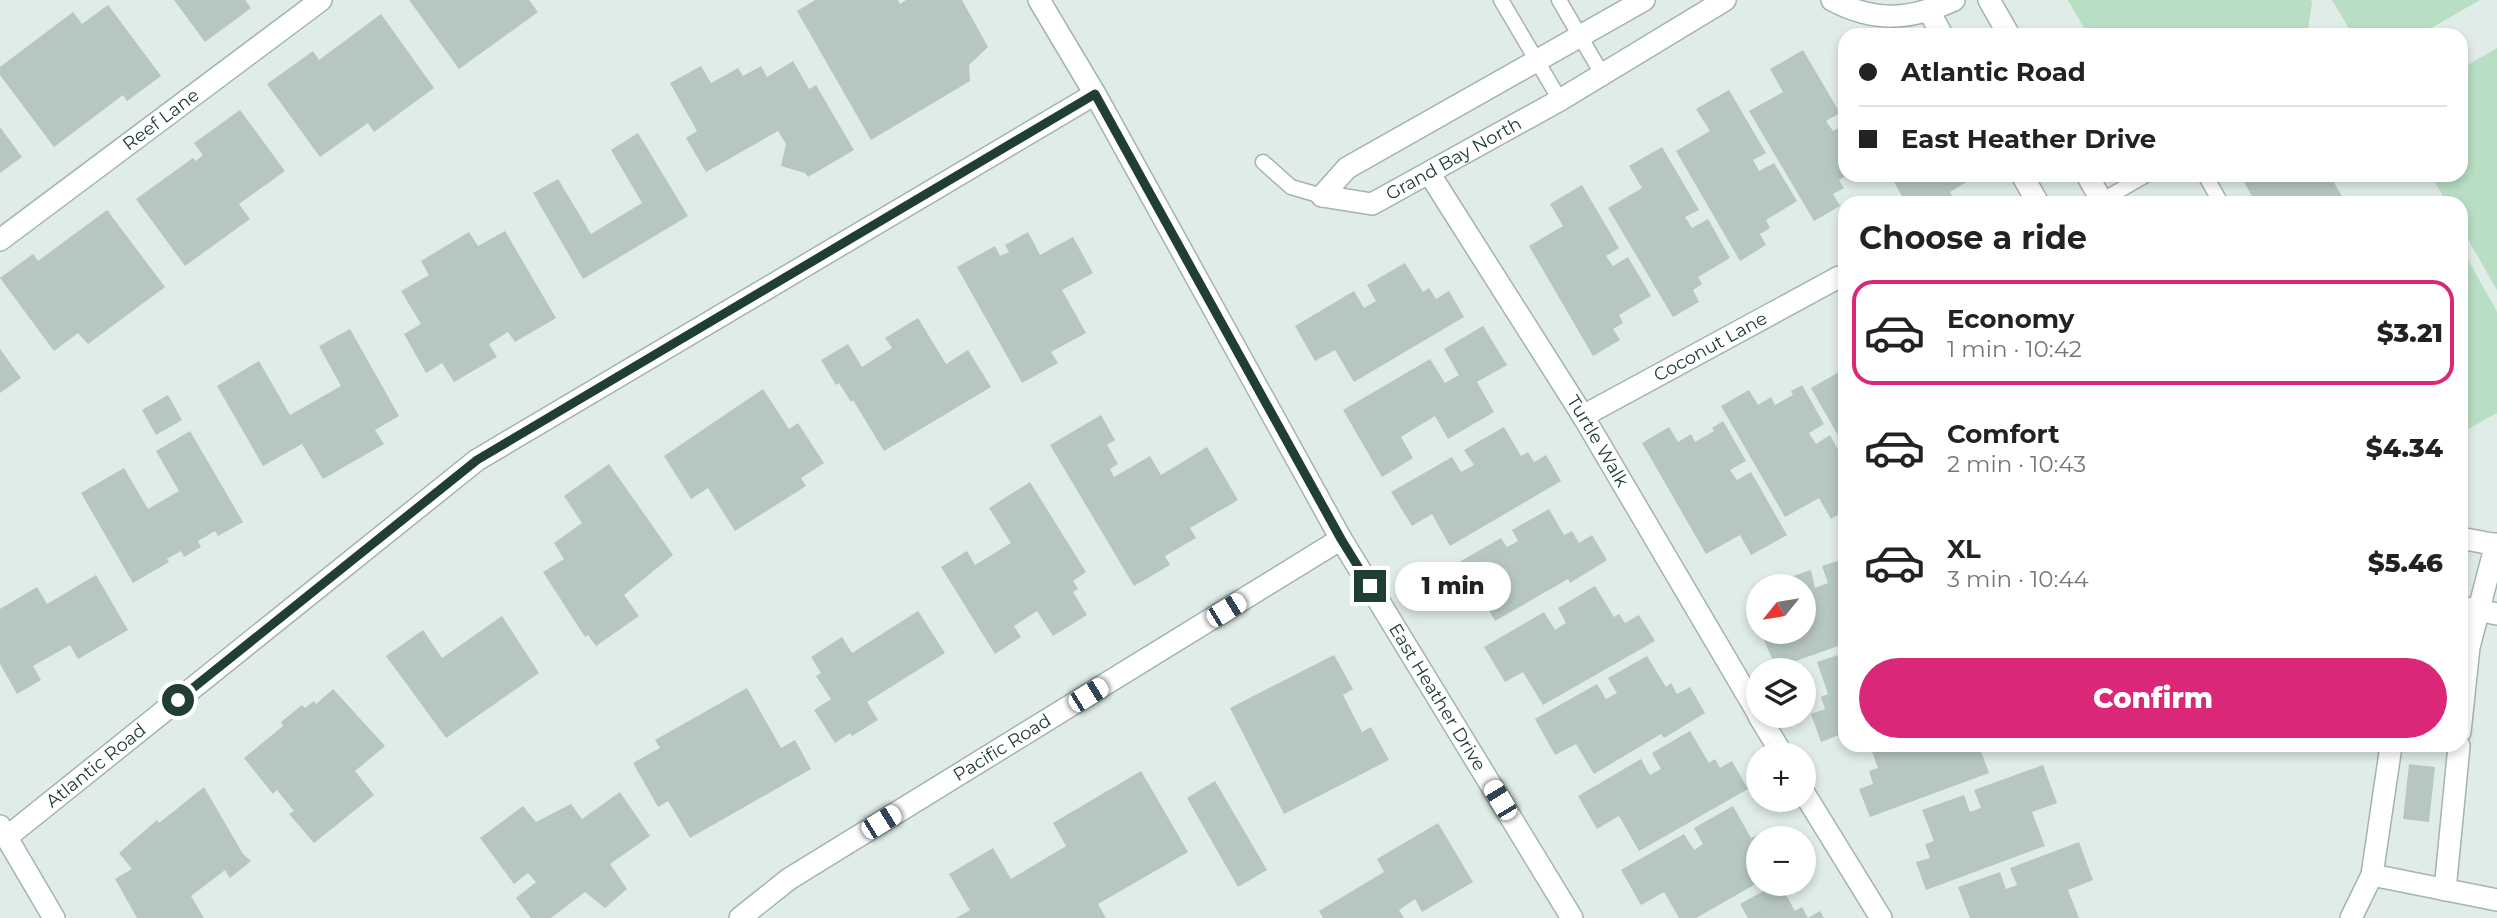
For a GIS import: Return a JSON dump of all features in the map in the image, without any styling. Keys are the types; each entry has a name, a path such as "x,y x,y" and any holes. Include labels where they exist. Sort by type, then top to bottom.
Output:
{"street":[{"name":"Reef Lane","path":"0,240 321,0"},
{"name":"East Heather Drive","path":"1039,0 1095,94 1341,539 1572,918"},
{"path":"1322,196 1346,168 1644,0"},
{"name":"Grand Bay North","path":"1322,196 1372,204 1560,100 1724,0"},
{"path":"1832,0 1850,10 1890,18 1929,12 1954,0"},
{"path":"1989,0 2005,28"},
{"path":"1929,12 1938,28"},
{"name":"Atlantic Road","path":"3,832 477,460 1095,94"},
{"name":"Turtle Walk","path":"1429,173 1583,416 1746,693"},
{"name":"Coconut Lane","path":"1583,416 1838,278"},
{"name":"Pacific Road","path":"740,918 789,879 1341,539"},
{"path":"2468,540 2496,545 2468,656"},
{"path":"2351,918 2372,875 2390,752"},
{"path":"2445,890 2458,752"},
{"path":"1816,812 1881,918"},
{"path":"3,832 54,918"},
{"path":"2372,875 2497,900"}],"lane":[{"path":"1501,0 1560,100"},
{"path":"1559,0 1602,74"},
{"path":"1263,162 1291,187 1322,196"},
{"path":"2112,196 2135,182"}],"green space":[{"path":"2068,0 2311,0 2312,3 2308,28 2084,28"},
{"path":"2332,0 2480,0 2431,28 2349,28"},
{"path":"2497,48 2497,290 2468,239 2468,196 2443,196 2435,182 2468,182 2468,65"},
{"path":"2468,260 2497,312 2497,413 2468,429"}],"building":[{"path":"174,0 245,0 251,8 205,42"},
{"path":"409,0 529,0 538,12 459,69"},
{"path":"815,0 898,0 900,4 906,0 962,0 988,47 969,65 970,81 871,140 797,11"},
{"path":"108,5 161,76 127,101 123,95 54,147 0,75 0,67 73,12 82,24"},
{"path":"381,14 434,88 374,132 368,123 320,157 267,84 313,51 319,60"},
{"path":"1803,50 1838,110 1838,114 1826,121 1833,131 1838,128 1838,182 1844,188 1833,194 1838,207 1814,221 1749,111 1783,92 1770,69"},
{"path":"793,61 809,89 816,85 854,150 808,177 805,173 781,166 786,144 778,131 706,172 686,138 697,131 670,83 701,66 711,83 738,68 743,76 761,66 767,77"},
{"path":"1729,90 1766,153 1753,160 1759,171 1774,163 1797,201 1766,220 1770,228 1760,234 1766,245 1740,261 1676,151 1710,131 1696,109"},
{"path":"240,110 285,171 239,204 250,219 185,266 136,199 193,158 196,161 203,155 194,143"},
{"path":"0,127 22,157 0,173"},
{"path":"638,133 688,216 583,279 533,193 558,179 591,234 642,203 611,150"},
{"path":"1662,147 1699,210 1685,217 1692,228 1708,219 1730,258 1698,277 1702,284 1693,290 1699,302 1673,317 1608,208 1642,188 1629,166"},
{"path":"1894,182 1966,182 1950,192 1952,196 1902,196"},
{"path":"2244,182 2334,182 2342,196 2252,196"},
{"path":"1582,185 1619,248 1606,256 1613,266 1628,257 1651,296 1619,315 1623,323 1613,329 1620,340 1593,356 1529,246 1563,226 1550,204"},
{"path":"107,210 165,287 88,344 78,333 54,351 0,278 33,254 38,261"},
{"path":"505,231 556,318 515,342 508,332 489,344 497,357 454,382 442,363 426,373 404,334 421,324 401,291 429,275 421,261 469,232 478,246"},
{"path":"1028,232 1040,255 1073,237 1093,273 1062,290 1086,333 1051,352 1058,363 1022,383 957,267 995,246 1000,256 1009,252 1005,245"},
{"path":"1405,263 1423,292 1429,288 1436,299 1449,291 1464,317 1354,382 1335,350 1315,361 1295,326 1354,291 1364,308 1376,301 1367,285"},
{"path":"918,318 946,364 968,350 991,387 884,451 853,400 851,402 839,383 836,385 821,360 848,344 862,367 892,348 885,338"},
{"path":"1483,326 1507,365 1477,382 1494,412 1448,439 1435,416 1401,437 1413,458 1382,477 1343,410 1430,359 1445,383 1459,375 1444,349"},
{"path":"350,329 399,416 375,430 384,444 323,479 302,444 263,466 217,386 259,361 290,415 341,386 319,346"},
{"path":"0,349 21,378 0,393"},
{"path":"1838,373 1838,435 1811,388"},
{"path":"1802,385 1824,424 1809,433 1816,444 1830,435 1838,449 1838,515 1831,519 1819,498 1785,517 1721,406 1749,390 1758,405 1771,397 1775,405 1793,395 1791,391"},
{"path":"763,389 789,429 798,423 824,463 801,478 806,486 735,531 708,488 691,499 664,456"},
{"path":"168,395 182,420 156,435 142,410"},
{"path":"1101,415 1115,440 1107,445 1118,464 1110,469 1114,477 1150,456 1161,475 1207,447 1238,500 1190,528 1196,538 1165,556 1170,565 1134,586 1050,445"},
{"path":"1723,421 1746,461 1730,470 1737,480 1751,472 1787,535 1751,555 1740,535 1706,554 1642,443 1669,427 1678,442 1691,434 1695,442 1714,431 1712,428"},
{"path":"1504,427 1521,456 1528,452 1534,462 1546,455 1561,481 1450,546 1432,514 1412,526 1391,492 1452,457 1461,472 1474,465 1464,450"},
{"path":"190,431 243,522 218,536 215,531 198,541 201,547 184,557 181,551 167,559 169,562 133,583 81,493 124,468 148,509 179,491 156,451"},
{"path":"609,464 673,555 624,595 639,616 596,646 588,635 585,637 543,572 564,559 554,543 582,523 564,496"},
{"path":"1030,482 1086,572 1073,581 1078,589 1073,592 1087,615 1053,636 1037,611 1014,626 1021,637 995,654 941,567 967,551 975,565 1011,543 989,508"},
{"path":"1549,509 1564,535 1572,531 1579,543 1592,535 1607,560 1570,583 1568,579 1495,621 1476,589 1456,600 1440,573 1501,538 1507,547 1518,541 1512,530"},
{"path":"1838,561 1838,646 1804,658 1772,658 1766,644 1816,644 1816,588 1828,583 1822,566"},
{"path":"96,575 128,630 78,659 70,645 33,666 41,680 17,694 0,664 0,609 37,587 47,604"},
{"path":"1595,586 1614,617 1619,614 1625,623 1639,615 1655,641 1543,705 1523,672 1505,682 1484,647 1544,612 1555,630 1566,623 1558,608"},
{"path":"918,611 945,653 867,702 878,720 835,743 814,710 831,699 816,676 821,673 811,657 842,637 852,653"},
{"path":"502,616 539,673 446,738 386,656 423,630 442,658"},
{"path":"1334,655 1353,689 1343,695 1362,732 1371,727 1389,760 1284,814 1230,708"},
{"path":"1838,655 1838,735 1821,742 1816,728 1816,712 1825,709 1821,697 1828,694 1817,662"},
{"path":"1647,656 1666,687 1671,683 1677,694 1690,687 1705,713 1664,738 1661,734 1594,774 1576,744 1555,755 1535,719 1597,684 1606,699 1617,693 1608,678"},
{"path":"747,688 781,748 795,740 811,769 690,838 668,801 658,807 633,763 660,748 655,740"},
{"path":"333,689 385,746 355,771 374,795 314,843 289,814 294,811 277,790 273,794 244,758 283,726 281,722 302,705 305,708 314,701 316,704"},
{"path":"1690,731 1709,763 1715,759 1720,768 1732,761 1746,790 1639,851 1619,816 1597,829 1578,796 1641,759 1650,775 1661,769 1652,753"},
{"path":"1872,752 1981,752 1989,773 1870,817 1859,789 1873,784 1869,771 1878,768"},
{"path":"2409,764 2435,767 2429,822 2403,819"},
{"path":"2043,765 2057,803 2032,812 2045,846 1926,890 1916,862 1930,858 1925,844 1934,841 1922,810 1964,795 1970,812 1981,808 1974,790"},
{"path":"1141,771 1188,852 1098,904 1106,918 956,918 970,910 949,874 993,848 1011,879 1066,846 1053,823"},
{"path":"1215,781 1267,870 1238,887 1187,798"},
{"path":"204,787 243,854 251,861 230,878 225,870 191,896 204,918 137,918 115,879 132,869 119,853 157,820 159,823"},
{"path":"620,792 650,836 610,864 627,889 605,908 585,892 551,918 531,918 516,898 536,882 528,873 514,884 480,838 523,806 536,822 571,804 582,819"},
{"path":"1733,806 1746,829 1746,889 1696,918 1679,918 1664,892 1641,905 1621,870 1684,834 1694,850 1703,844 1694,828"},
{"path":"1438,823 1473,882 1422,912 1415,899 1399,910 1404,918 1323,918 1319,911 1384,872 1377,859"},
{"path":"2079,842 2093,880 2068,890 2079,918 1970,918 1958,887 2000,872 2006,889 2017,885 2010,868"},
{"path":"1754,896 1787,896 1795,911 1802,907 1808,918 1748,918 1740,904"},
{"path":"1820,911 1824,918 1808,918"}],"route":[{"path":"178,700 477,460 1095,94 1341,539 1370,586"}]}
